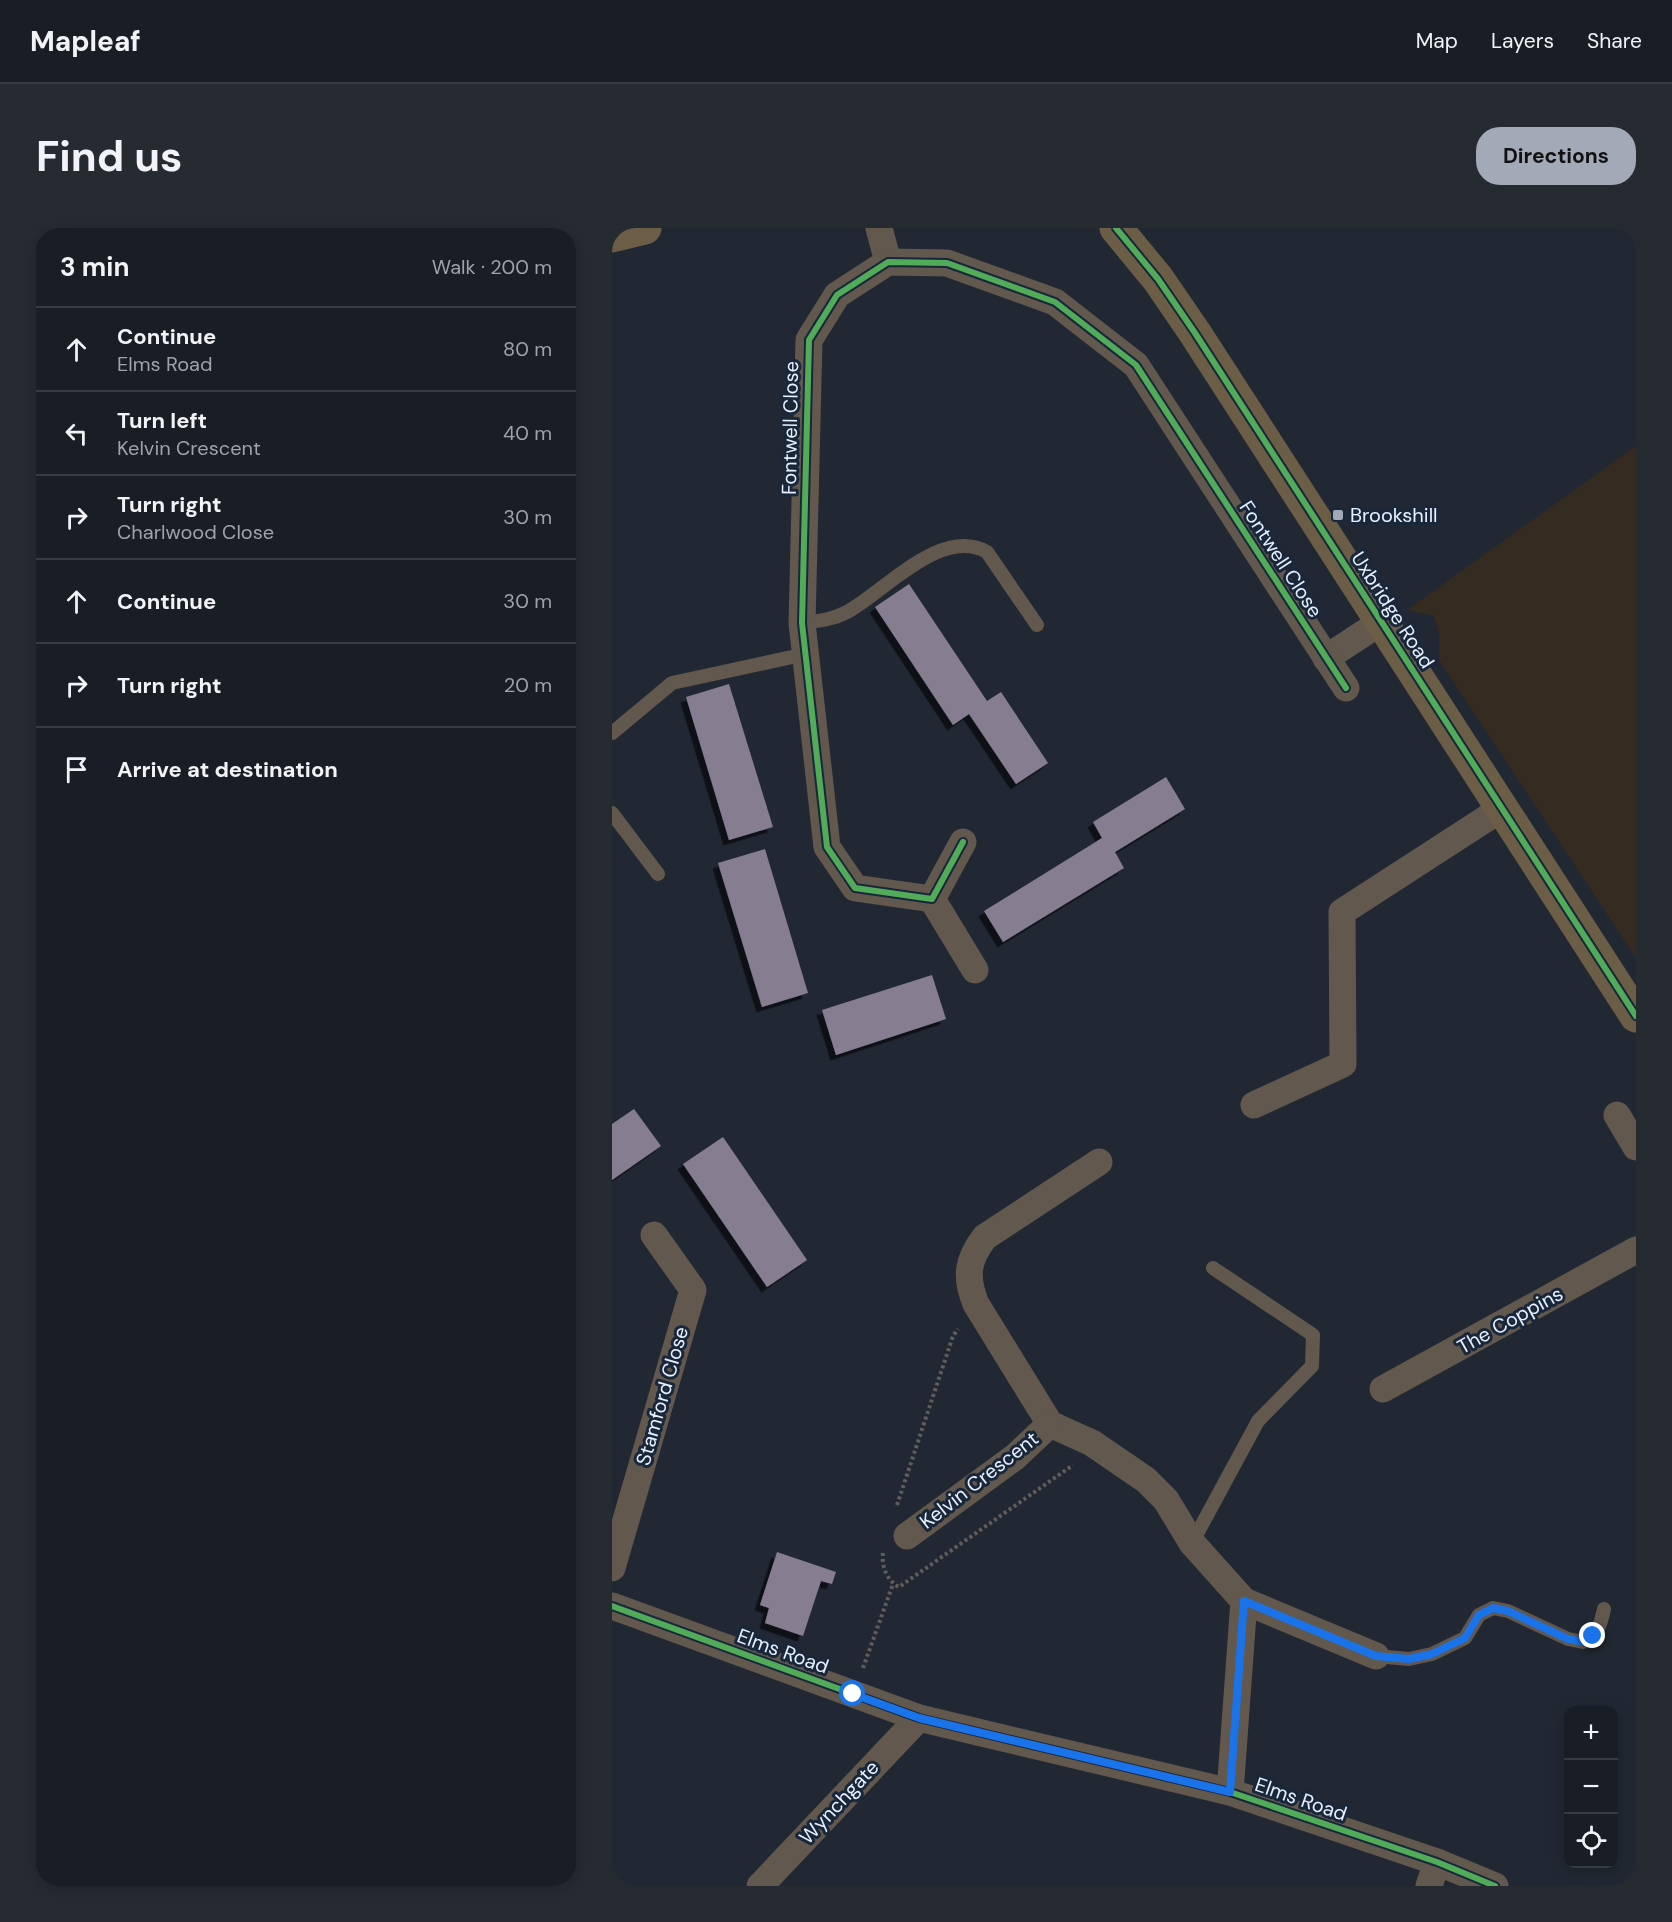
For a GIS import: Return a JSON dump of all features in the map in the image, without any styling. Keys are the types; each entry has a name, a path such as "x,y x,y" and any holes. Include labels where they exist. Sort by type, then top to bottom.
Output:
{"main road":[{"path":"612,236 645,228"},
{"name":"Uxbridge Road","path":"1116,228 1158,279 1195,333 1636,1016"}],"street":[{"path":"879,228 888,262"},
{"name":"Fontwell Close","path":"932,899 855,888 827,847 802,623 809,340 837,295 888,262 947,263 1055,302 1136,365 1346,688"},
{"path":"1326,658 1381,622"},
{"path":"1254,1105 1343,1064 1342,912 1501,809"},
{"path":"963,842 932,899 975,970"},
{"path":"1617,1115 1636,1147"},
{"name":"Kelvin Crescent","path":"1099,1162 985,1237 976,1248 970,1261 970,1290 976,1304 1050,1424 1092,1443 1146,1480 1166,1500 1192,1543 1244,1601"},
{"name":"Stamford Close","path":"612,1568 693,1290 654,1235"},
{"name":"The Coppins","path":"1383,1389 1636,1250"},
{"name":"Kelvin Crescent","path":"907,1536 1015,1457 1050,1424"},
{"path":"1230,1792 1244,1601 1376,1656"},
{"name":"Elms Road","path":"612,1606 919,1718 1230,1792 1433,1874 1495,1886"},
{"name":"Wynchgate","path":"760,1886 919,1718"}],"lane":[{"path":"802,623 830,620 848,611 924,558 964,546 979,548 987,552 1037,625"},
{"path":"612,733 672,683 806,654"},
{"path":"612,813 658,874"},
{"path":"1192,1543 1258,1421 1312,1366 1313,1335 1213,1268"},
{"path":"1376,1656 1409,1659 1432,1654 1465,1638 1479,1615 1493,1608 1508,1611 1568,1639 1584,1642 1600,1628 1604,1609"}],"path":[{"path":"853,1694 893,1584"}],"shaded area":[{"path":"1636,446 1636,958 1439,660 1439,634 1434,616 1407,610"}],"building":[{"path":"909,584 987,701 1001,692 1048,763 1016,784 969,714 953,725 875,607"},
{"path":"729,684 773,827 729,840 686,697"},
{"path":"1166,777 1185,809 1115,852 1124,868 1003,942 984,911 1102,838 1093,822"},
{"path":"765,849 808,993 762,1007 718,863"},
{"path":"932,975 946,1019 836,1055 822,1010"},
{"path":"634,1109 661,1146 612,1180 612,1124"},
{"path":"723,1137 807,1260 767,1287 683,1164"},
{"path":"777,1552 836,1572 832,1584 821,1581 803,1636 765,1623 769,1608 760,1605"}],"cycle path":[{"path":"1116,228 1158,279 1195,333 1636,1016"},
{"path":"963,842 932,899 855,888 827,847 802,623 809,340 837,295 888,262 947,263 1055,302 1136,365 1346,688"},
{"path":"612,1606 919,1718 1230,1792 1437,1862 1495,1886"}],"place":[{"name":"Brookshill","path":"1338,515"}],"route":[{"path":"853,1694 919,1718 1230,1792 1244,1601 1376,1656 1409,1659 1450,1647 1465,1638 1479,1615 1493,1608 1508,1611 1568,1639 1584,1642 1593,1636"}]}
